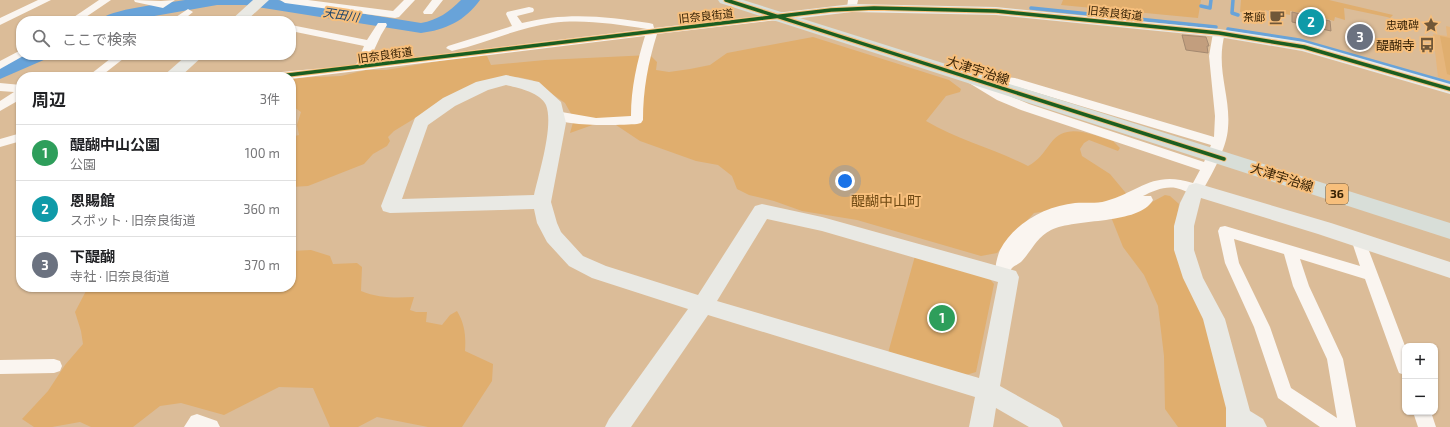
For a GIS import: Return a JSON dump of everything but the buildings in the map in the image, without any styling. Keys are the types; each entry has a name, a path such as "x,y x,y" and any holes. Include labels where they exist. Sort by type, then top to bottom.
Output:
{"main road":[{"name":"大津宇治線","path":"726,0 1450,231"}],"street":[{"path":"0,22 46,0"},
{"path":"80,16 106,0"},
{"path":"140,0 163,5 170,0"},
{"path":"285,0 324,2 395,15 410,0"},
{"path":"428,12 438,0"},
{"path":"245,16 259,3"},
{"name":"旧奈良街道","path":"296,74 360,68 657,30 776,17 852,4 1017,12 1219,33 1304,47 1450,89"},
{"path":"519,28 511,14 529,10"},
{"path":"182,16 188,12"},
{"path":"422,59 519,28 546,21 572,19 615,21 657,30 642,65 637,99 638,120 596,122 556,115"},
{"path":"360,68 371,44 382,26"},
{"path":"296,29 320,32 343,40 371,44"},
{"path":"1219,33 1216,69 1222,130 1213,155 1189,203 1184,226 1184,250 1193,278 1214,319 1238,408 1244,423"},
{"path":"0,66 16,56"},
{"path":"100,72 115,60"},
{"path":"176,72 190,60"},
{"path":"542,202 390,206 421,122 449,102 482,86 506,80 533,86 553,102 558,123 542,202 547,223 554,237 576,261 599,272 768,326 988,391 1052,427"},
{"path":"0,87 16,89"},
{"path":"0,107 16,96"},
{"path":"0,143 16,138"},
{"path":"1004,270 1015,262 1023,246 1037,231 1058,222 1123,212 1168,189 1170,183 1358,239 1450,270"},
{"path":"617,427 704,305 762,211 822,224 1004,270 1009,277 982,427"},
{"path":"1335,427 1284,393 1262,328 1232,262 1225,232 1371,275"},
{"path":"1358,239 1402,360"},
{"path":"1290,251 1300,286 1313,309 1335,359 1347,427"},
{"path":"0,367 54,366"},
{"path":"1423,415 1427,427"},
{"path":"193,427 197,422 211,427"}],"shaded area":[{"path":"1063,0 1201,0 1198,18 1061,5"},
{"path":"1241,0 1329,0 1393,15 1390,18 1344,8 1345,20 1335,17 1334,21 1301,12 1290,11 1290,15 1265,10 1264,17 1240,12"},
{"path":"1446,26 1450,27 1450,81 1438,77 1433,34 1447,36"},
{"path":"1440,36 1450,38 1450,75 1447,74"},
{"path":"813,37 949,80 961,89 960,92 946,96 926,121 951,134 1003,154 1028,166 1038,159 1056,137 1064,133 1071,131 1088,133 1113,141 1120,148 1118,151 1089,140 1084,143 1080,149 1082,156 1110,174 1130,198 1034,213 997,253 981,256 857,220 802,211 774,201 749,195 737,189 732,176 718,165 696,161 640,141 616,125 601,122 570,133 574,119 565,103 532,80 518,77 502,78 463,89 394,131 388,137 390,141 387,146 373,154 364,164 308,186 296,187 296,136 299,135 297,125 301,112 296,108 296,78 341,76 366,70 386,70 481,54 487,56 491,65 545,60 650,55 657,62 656,70 669,72 710,65 727,53"},
{"path":"1165,195 1170,196 1179,204 1176,222 1209,329 1228,399 1227,427 1178,427 1165,409 1164,356 1158,306 1144,275 1123,247 1111,217 1139,209"},
{"path":"311,250 330,256 333,264 357,263 362,267 361,291 387,297 414,297 410,310 416,312 427,312 426,322 442,325 450,315 457,311 462,321 464,331 465,351 493,364 492,381 462,427 428,427 377,417 358,427 330,427 313,388 279,387 224,415 181,403 160,406 133,427 91,427 80,422 52,427 34,427 22,419 48,391 65,365 83,344 81,331 75,312 85,292 296,292 296,251"},
{"path":"915,256 988,277 994,284 976,372 966,375 888,353"}],"waterway":[{"name":"天田川","path":"123,16 217,0 245,0 421,28 444,23 455,16 471,0"},
{"path":"1201,6 1210,8 1211,0"},
{"path":"1233,0 1232,13 1238,15"},
{"path":"1031,8 1216,27"},
{"path":"1228,29 1299,40 1450,83"},
{"name":"天田川","path":"0,73 28,60"}],"cycle path":[{"path":"726,0 1224,159"},
{"path":"296,74 831,10 874,8 996,11 1219,33 1304,47 1450,89"}],"place":[{"name":"茶廊","path":"1277,17"},
{"name":"恩賜館","path":"1311,22"},
{"name":"忠魂碑","path":"1431,25"},
{"name":"下醍醐","path":"1360,37"},
{"name":"醍醐寺","path":"1427,45"},
{"name":"醍醐中山公園","path":"942,318"}],"district":[{"name":"醍醐中山町","path":"886,201"}]}
